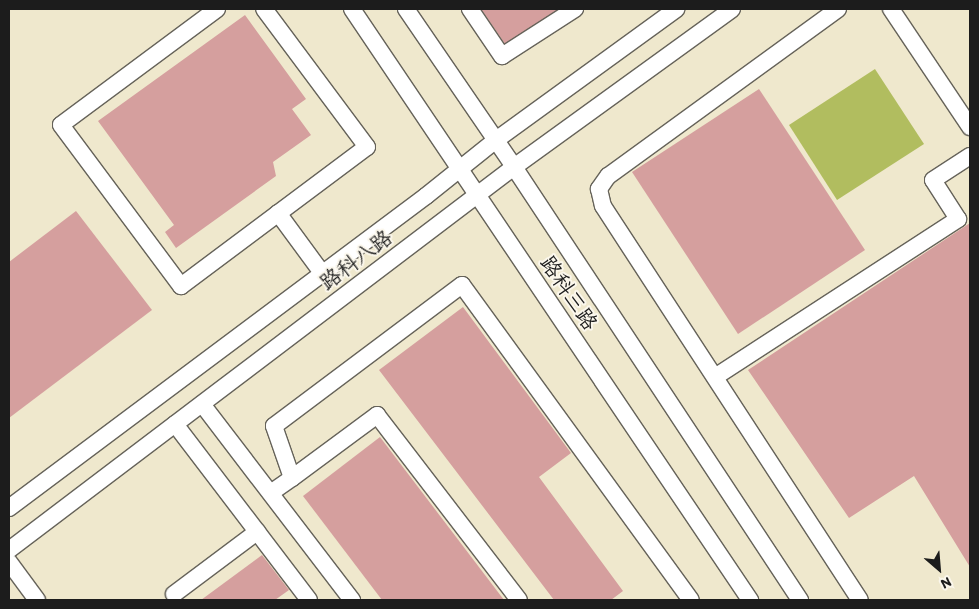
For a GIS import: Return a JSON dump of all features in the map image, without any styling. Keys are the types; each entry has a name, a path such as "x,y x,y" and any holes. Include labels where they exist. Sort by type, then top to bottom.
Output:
{"street":[{"path":"217,9 61,126 182,286 367,146 264,9"},
{"name":"路科三路","path":"352,9 479,194 750,600"},
{"name":"路科三路","path":"406,9 496,140 800,600"},
{"path":"470,9 502,56 575,9"},
{"name":"路科八路","path":"9,508 496,140 676,9"},
{"name":"路科八路","path":"9,550 514,167 732,9"},
{"path":"838,9 608,176 599,189 603,206 860,600"},
{"path":"891,9 970,127"},
{"path":"715,377 958,219 933,180 970,156"},
{"path":"278,213 322,273"},
{"path":"292,478 274,426 462,285 691,600"},
{"path":"202,404 272,492 351,600"},
{"path":"272,492 377,414 519,600"},
{"path":"175,424 309,600"},
{"path":"174,594 257,532"},
{"path":"9,562 38,600"}],"green space":[{"path":"875,69 924,144 837,200 789,125"}],"building":[{"path":"481,9 566,9 507,47"},
{"path":"245,15 306,99 292,109 311,135 273,162 276,176 176,248 165,232 174,225 98,121"},
{"path":"759,89 865,250 738,334 632,172"},
{"path":"76,211 152,310 9,418 9,262"},
{"path":"970,223 970,567 914,476 849,518 748,370"},
{"path":"463,307 571,453 539,477 623,591 611,600 554,600 379,370"},
{"path":"380,437 504,600 382,600 303,496"},
{"path":"262,555 289,590 275,600 201,600"}]}
